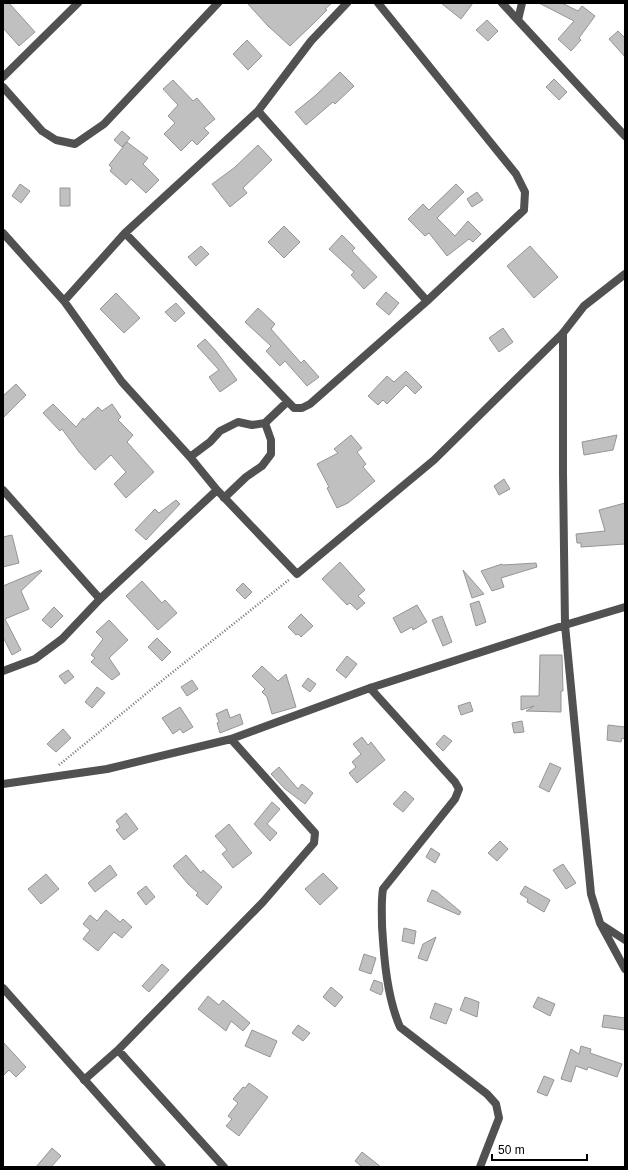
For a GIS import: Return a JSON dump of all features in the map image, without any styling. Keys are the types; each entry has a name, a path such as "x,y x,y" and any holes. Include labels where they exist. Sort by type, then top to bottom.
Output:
{"street":[{"path":"3,77 78,3"},
{"path":"3,87 42,131 56,140 75,144 104,124 218,3"},
{"path":"64,301 125,233 258,111 311,41 347,3"},
{"path":"125,233 294,408 302,408 310,404 427,301 524,210 525,192 516,174 378,3"},
{"path":"502,3 625,136"},
{"path":"518,20 522,3"},
{"path":"258,111 427,301"},
{"path":"3,233 64,301 122,382 190,457 224,498 297,574 434,460 562,333 584,306 625,274"},
{"path":"562,333 565,624 591,894 600,923 625,969"},
{"path":"190,457 210,442 220,431 238,422 252,425 265,423 278,413 287,402"},
{"path":"224,498 246,477 262,466 271,454 271,440 265,423"},
{"path":"3,490 100,599"},
{"path":"3,671 34,659 62,639 100,599 217,490"},
{"path":"3,784 107,769 231,739 370,688 565,624 625,607"},
{"path":"370,688 455,782 459,789 455,799 383,889 381,899 383,956 394,1014 400,1027 487,1094 496,1104 499,1118 480,1167"},
{"path":"84,1080 118,1050 263,902 314,843 315,833 231,739"},
{"path":"600,923 625,940"},
{"path":"3,988 162,1167"},
{"path":"118,1050 224,1167"}],"path":[{"path":"44,778 169,675 297,574"}],"building":[{"path":"3,3 9,3 35,32 19,46 3,28"},
{"path":"247,3 332,3 325,9 327,10 290,46 268,26"},
{"path":"441,3 473,3 461,19"},
{"path":"539,3 562,3 578,11 582,6 595,16 579,38 581,40 571,51 558,39 574,21"},
{"path":"487,20 498,31 488,41 476,30"},
{"path":"618,31 625,38 625,57 609,39"},
{"path":"247,40 262,56 248,70 233,54"},
{"path":"340,72 354,86 335,104 333,102 306,125 295,112 316,95"},
{"path":"554,79 567,92 559,100 546,87"},
{"path":"173,80 193,101 197,98 215,119 204,128 209,133 197,145 192,140 181,151 164,134 175,123 168,116 178,105 163,89"},
{"path":"122,131 130,138 122,147 114,140"},
{"path":"127,142 148,158 143,164 159,180 146,193 131,179 126,185 110,171 112,168 109,165"},
{"path":"258,145 272,160 243,188 247,193 230,207 212,184 234,168"},
{"path":"20,184 30,191 21,203 12,196"},
{"path":"456,184 464,192 437,218 455,236 468,221 481,234 473,242 469,239 447,256 429,233 425,236 408,219 423,204 429,210"},
{"path":"60,188 70,188 70,206 60,206"},
{"path":"477,192 483,200 472,207 467,199"},
{"path":"284,226 300,242 284,258 268,242"},
{"path":"342,235 355,248 352,251 377,277 364,289 351,275 354,272 329,249"},
{"path":"201,246 209,254 196,266 188,257"},
{"path":"530,246 558,277 534,298 507,266"},
{"path":"386,292 399,303 389,315 376,304"},
{"path":"116,293 140,318 124,333 100,309"},
{"path":"176,303 185,313 175,322 165,312"},
{"path":"258,308 275,324 271,329 301,363 304,360 319,377 307,386 285,361 280,366 266,351 271,346 245,322"},
{"path":"503,328 513,342 499,352 489,338"},
{"path":"205,339 216,351 237,380 220,392 209,377 219,370 197,346"},
{"path":"406,371 422,387 415,394 406,385 387,404 383,400 378,405 368,396 387,376 394,382"},
{"path":"16,384 26,395 3,418 3,394 4,395"},
{"path":"53,404 76,427 83,418 84,420 98,407 102,411 112,404 121,417 118,420 133,435 127,442 154,472 126,498 114,484 126,472 111,455 95,470 62,429 60,431 43,413"},
{"path":"351,435 362,448 357,452 366,464 363,467 375,481 348,503 337,508 327,488 329,487 317,464 338,453 334,449"},
{"path":"617,435 613,450 584,455 582,442"},
{"path":"504,479 510,489 499,495 494,486"},
{"path":"176,500 180,504 146,540 135,530 155,509 159,513"},
{"path":"625,503 625,544 581,547 581,543 577,543 576,534 605,531 599,510"},
{"path":"12,535 19,563 3,567 3,537"},
{"path":"340,562 365,590 358,596 365,603 357,610 350,603 347,605 322,579"},
{"path":"536,563 537,567 501,578 504,587 492,591 481,571 502,564"},
{"path":"41,570 42,571 21,591 29,609 5,619 21,650 12,655 3,637 3,586"},
{"path":"463,570 484,594 472,598"},
{"path":"142,581 162,603 165,600 177,613 158,630 126,596"},
{"path":"243,583 252,592 245,599 236,590"},
{"path":"479,601 486,622 476,626 470,604"},
{"path":"417,605 427,622 413,630 412,627 401,633 393,618"},
{"path":"54,607 63,616 51,628 42,620"},
{"path":"301,614 313,626 301,637 298,634 296,635 288,627"},
{"path":"442,616 452,642 443,646 432,620"},
{"path":"109,620 128,640 109,658 120,674 112,680 91,662 95,658 91,655 103,639 96,632"},
{"path":"157,638 171,652 162,661 148,647"},
{"path":"540,655 562,655 563,691 561,691 561,712 526,711 534,706 521,710 521,696 539,696"},
{"path":"347,656 357,664 346,678 336,670"},
{"path":"262,666 278,681 286,674 296,707 272,714 267,697 262,692 265,689 252,676"},
{"path":"68,670 74,677 65,684 59,676"},
{"path":"308,678 316,684 310,692 302,686"},
{"path":"192,680 198,689 187,696 181,687"},
{"path":"97,687 105,693 92,708 85,702"},
{"path":"470,702 473,711 461,715 458,706"},
{"path":"180,707 193,727 183,733 180,729 173,734 162,718"},
{"path":"227,709 230,718 240,714 243,724 220,733 217,723 219,722 216,714"},
{"path":"522,721 524,732 514,733 512,723"},
{"path":"608,725 625,727 625,739 622,738 621,742 607,740"},
{"path":"63,729 71,738 56,752 47,744"},
{"path":"444,735 452,741 443,751 436,744"},
{"path":"362,737 368,745 371,742 385,760 357,783 349,773 356,767 352,762 361,754 353,744"},
{"path":"550,763 561,768 549,792 539,787"},
{"path":"279,767 298,789 302,784 313,793 305,804 285,789 271,774"},
{"path":"405,791 414,799 403,812 393,804"},
{"path":"272,802 280,809 267,824 277,833 270,841 254,824"},
{"path":"126,813 138,829 124,840 116,830 120,827 116,821"},
{"path":"229,824 252,853 233,868 222,854 227,850 215,836"},
{"path":"500,841 508,849 497,861 488,853"},
{"path":"431,848 440,854 435,863 426,857"},
{"path":"186,855 201,873 203,870 222,887 207,905 196,895 198,893 188,884 173,866"},
{"path":"563,864 576,883 566,889 553,870"},
{"path":"110,865 117,875 95,892 88,883"},
{"path":"323,873 338,888 320,905 305,889"},
{"path":"46,874 59,889 41,904 28,889"},
{"path":"146,886 155,897 146,905 137,893"},
{"path":"525,886 550,900 544,912 527,902 528,899 520,894"},
{"path":"432,890 437,892 461,912 459,915 427,901"},
{"path":"106,910 120,922 123,919 132,927 122,938 114,932 98,951 83,939 90,930 83,924 90,915 97,921"},
{"path":"404,928 416,931 414,944 402,941"},
{"path":"436,937 427,961 418,958 423,944"},
{"path":"364,954 376,958 371,974 359,970"},
{"path":"162,964 169,970 149,992 142,986"},
{"path":"374,980 382,983 383,990 381,995 370,990"},
{"path":"331,987 343,997 335,1007 323,997"},
{"path":"208,996 219,1005 223,1000 250,1023 243,1031 231,1021 226,1031 198,1009"},
{"path":"465,997 479,1002 477,1017 460,1010"},
{"path":"538,997 555,1004 550,1016 533,1007"},
{"path":"435,1003 452,1009 446,1024 430,1018"},
{"path":"604,1015 625,1018 625,1030 602,1027"},
{"path":"298,1025 310,1033 303,1041 292,1033"},
{"path":"252,1030 277,1041 270,1057 245,1046"},
{"path":"3,1042 26,1067 16,1077 9,1070 3,1076"},
{"path":"581,1046 591,1049 590,1053 622,1064 617,1077 588,1067 587,1070 576,1066 571,1082 561,1079 571,1049 579,1054"},
{"path":"544,1076 554,1080 547,1096 537,1092"},
{"path":"249,1083 268,1097 239,1136 226,1126 232,1119 228,1116 238,1103 233,1099 243,1087 245,1088"},
{"path":"52,1148 61,1156 51,1167 36,1167"},
{"path":"362,1152 381,1167 362,1167 355,1161"}]}
